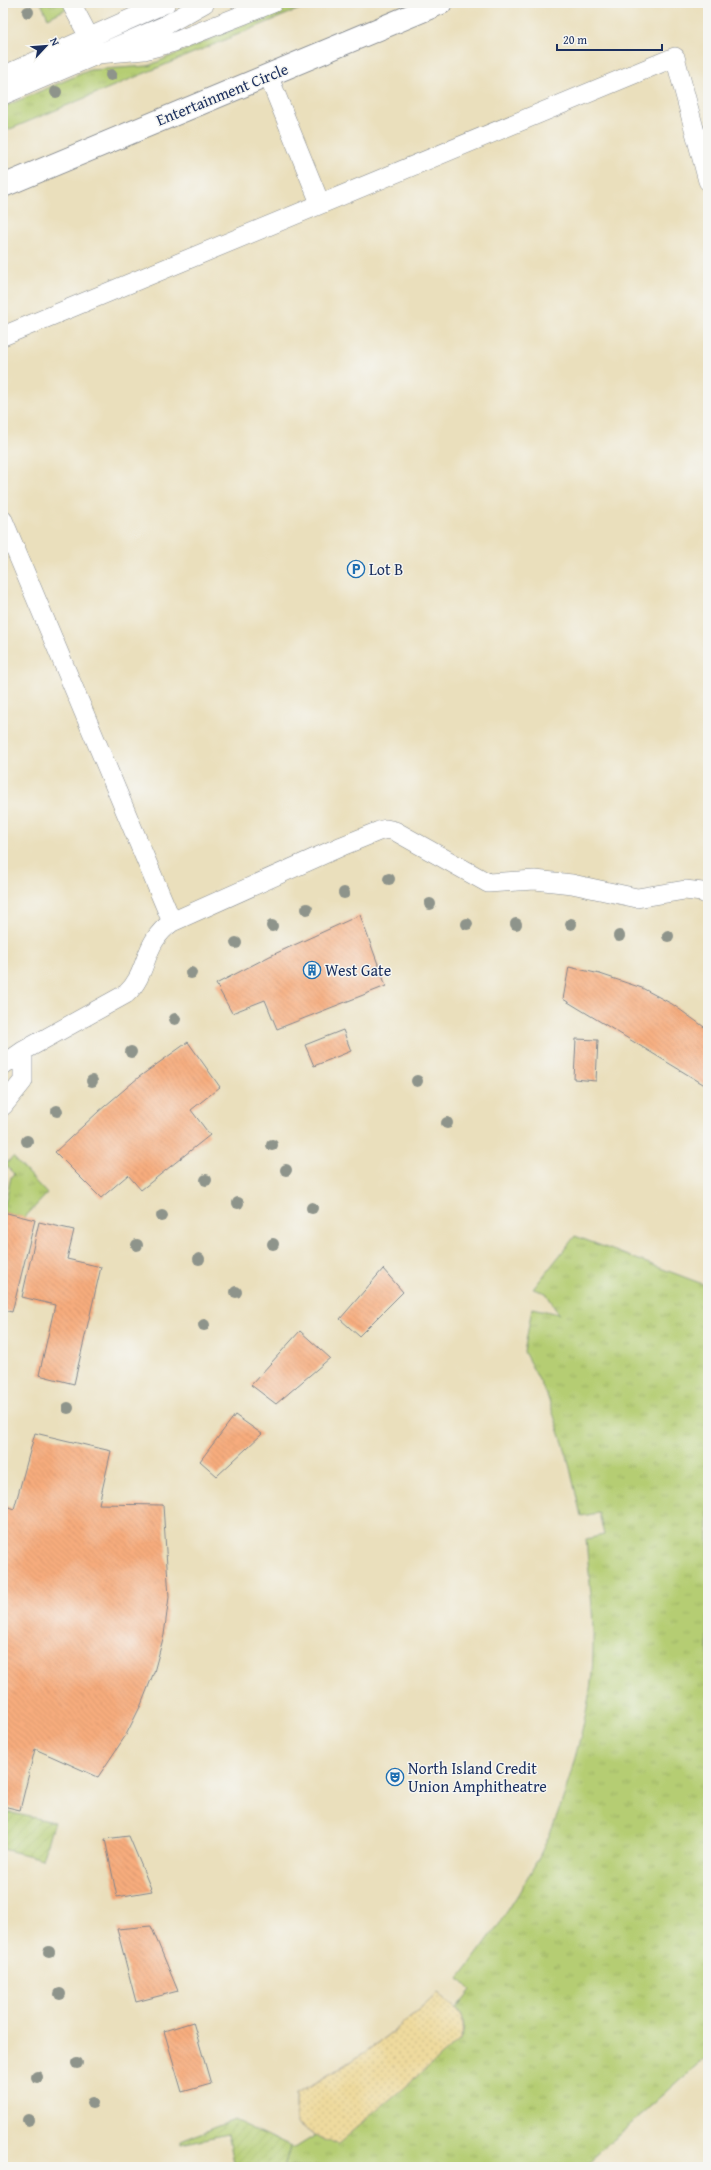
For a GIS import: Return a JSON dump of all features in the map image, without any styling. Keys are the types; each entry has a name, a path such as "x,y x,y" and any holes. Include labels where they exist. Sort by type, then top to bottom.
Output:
{"street":[{"name":"Entertainment Circle","path":"3,186 441,3"}],"lane":[{"path":"71,3 94,46"},
{"path":"94,46 104,24 133,3"},
{"path":"3,95 94,46 166,3"},
{"path":"3,76 94,46 164,26 205,3"},
{"path":"94,46 144,50 174,42 273,3"},
{"path":"3,336 675,56 708,181"},
{"path":"268,75 320,203"},
{"path":"3,520 172,922"},
{"path":"3,1065 23,1051 126,994 138,979 155,938 160,930 172,922 259,881 386,829 395,831 488,883 535,880 572,884 637,898 685,890 702,892 708,895"},
{"path":"3,1106 23,1081 23,1051"}],"green space":[{"path":"41,3 78,3 48,18"},
{"path":"294,3 314,3 3,132 3,107 90,70 148,66"},
{"path":"13,1157 47,1194 24,1218 3,1212 3,1203 5,1204 11,1177 14,1174 5,1165"},
{"path":"575,1236 708,1286 708,2055 583,2167 284,2167 290,2146 295,2148 316,2135 326,2141 459,2041 463,2032 464,2024 456,2008 471,1990 459,1978 508,1911 519,1893 548,1838 565,1793 584,1723 592,1675 593,1623 586,1539 604,1535 599,1513 581,1516 567,1455 547,1395 524,1352 532,1308 559,1314 546,1293 533,1289"},
{"path":"3,1811 54,1822 42,1859 3,1849"},
{"path":"234,2120 290,2146 284,2167 235,2167 228,2134 181,2144 181,2141"}],"sand":[{"path":"437,1993 455,2008 462,2019 463,2025 459,2041 338,2143 326,2141 296,2124 296,2093 316,2083 370,2048 404,2022"}],"building":[{"name":"West Gate","path":"360,915 386,986 277,1029 265,1000 232,1013 216,984 270,956"},
{"path":"569,967 600,974 642,988 672,1004 707,1029 708,1087 563,999"},
{"path":"343,1030 351,1051 314,1066 305,1045"},
{"path":"576,1039 598,1040 596,1081 574,1079"},
{"path":"188,1042 220,1087 191,1110 210,1135 141,1190 128,1175 101,1198 55,1152 139,1077"},
{"path":"3,1212 35,1220 12,1312 3,1310"},
{"path":"39,1222 74,1230 67,1259 101,1267 74,1384 39,1375 55,1305 22,1297"},
{"path":"383,1269 403,1292 359,1336 340,1319"},
{"path":"300,1331 330,1358 276,1404 251,1385"},
{"path":"235,1415 262,1434 217,1476 200,1461"},
{"path":"35,1433 111,1451 99,1504 163,1505 169,1597 164,1635 154,1672 141,1705 126,1735 98,1777 35,1749 20,1810 3,1806 3,1505 14,1509"},
{"path":"129,1836 152,1891 117,1897 105,1839"},
{"path":"151,1926 178,1991 136,2002 117,1929"},
{"path":"193,2022 211,2084 182,2092 164,2031"}],"place":[{"name":"Lot B","path":"356,569"},
{"name":"West Gate","path":"312,970"},
{"name":"North Island Credit Union Amphitheatre","path":"395,1777"}]}
